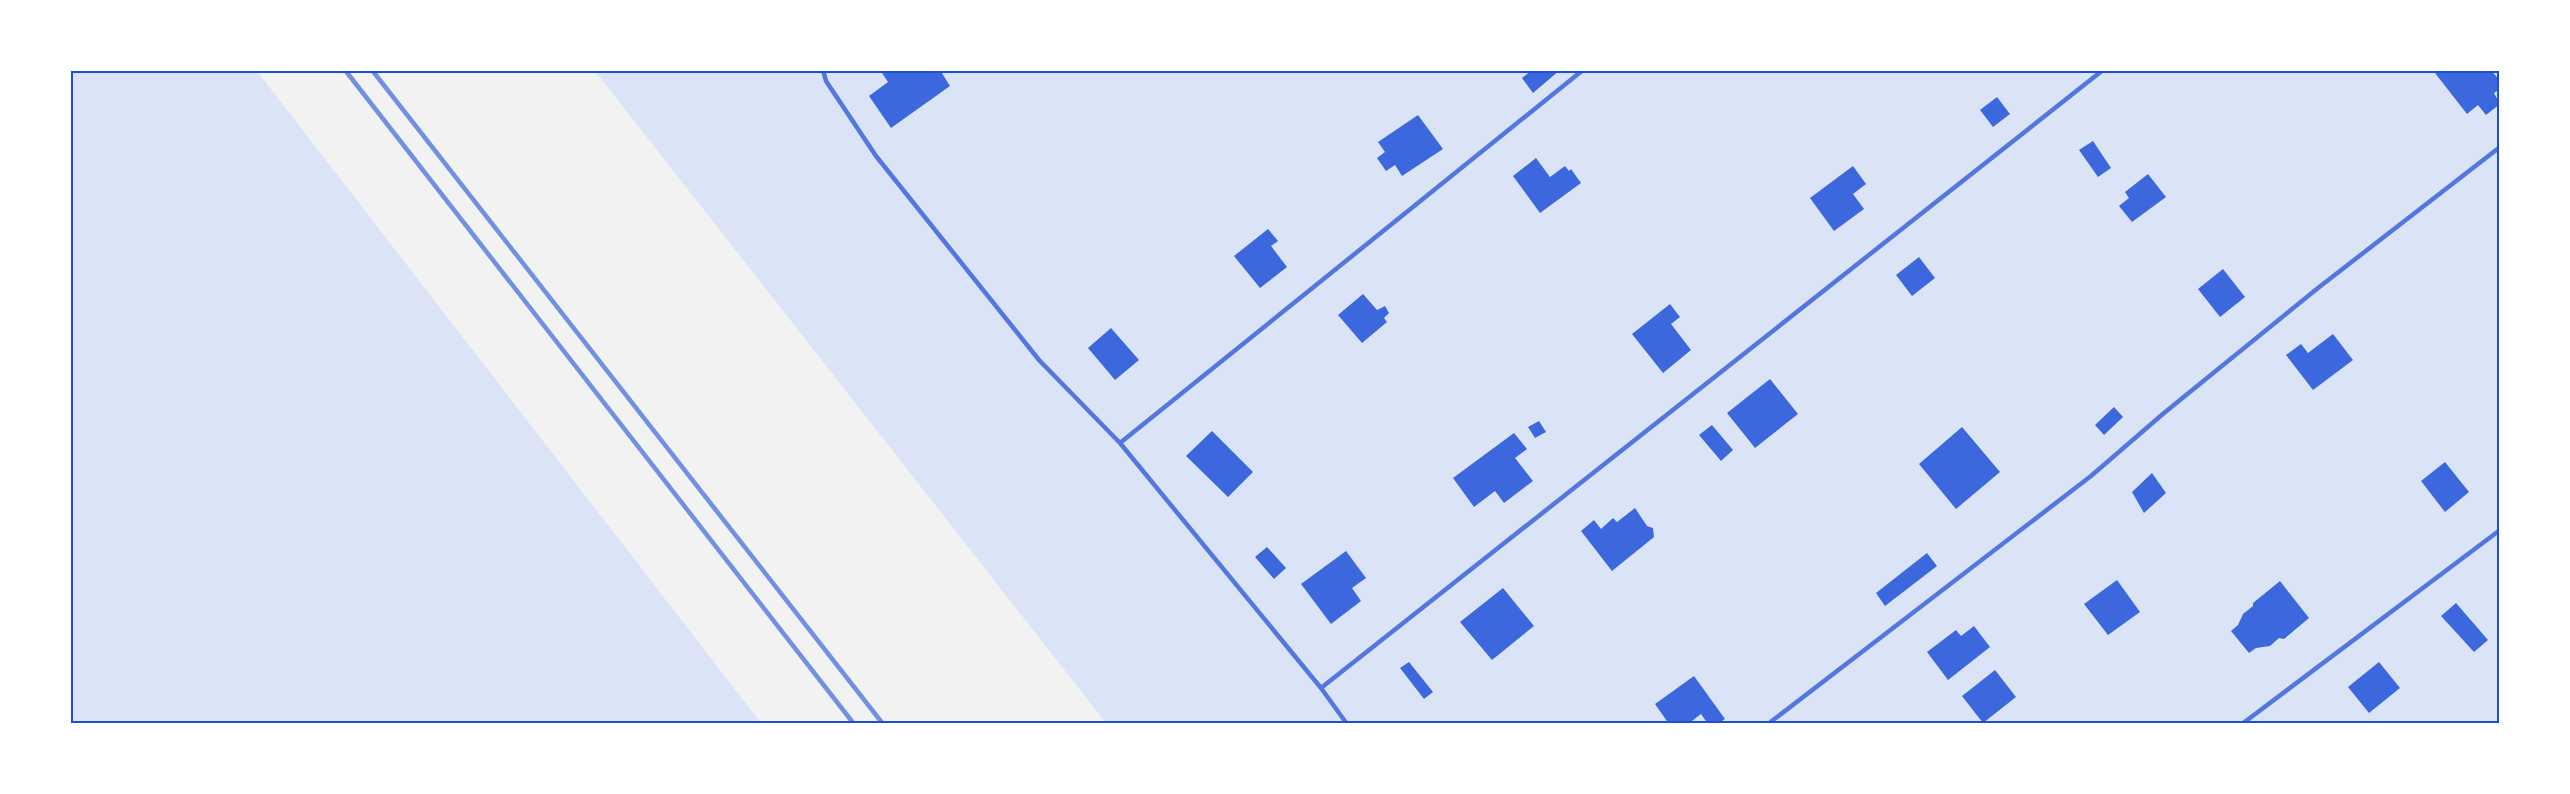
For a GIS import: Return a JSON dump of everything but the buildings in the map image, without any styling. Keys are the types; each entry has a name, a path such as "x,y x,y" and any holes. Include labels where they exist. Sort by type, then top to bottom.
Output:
{"lane":[{"path":"823,70 826,81 876,156 1040,360 1120,443 1321,688 1347,723"},
{"path":"1120,443 1584,70"},
{"path":"1321,688 2103,70"},
{"path":"1768,723 2091,476 2164,412 2499,147"},
{"path":"2242,723 2499,530"}],"shaded area":[{"path":"70,71 257,71 761,723 71,723"},
{"path":"595,71 2499,71 2499,723 1106,723"}],"railway":[{"path":"345,70 854,724"},
{"path":"372,70 883,724"}]}
